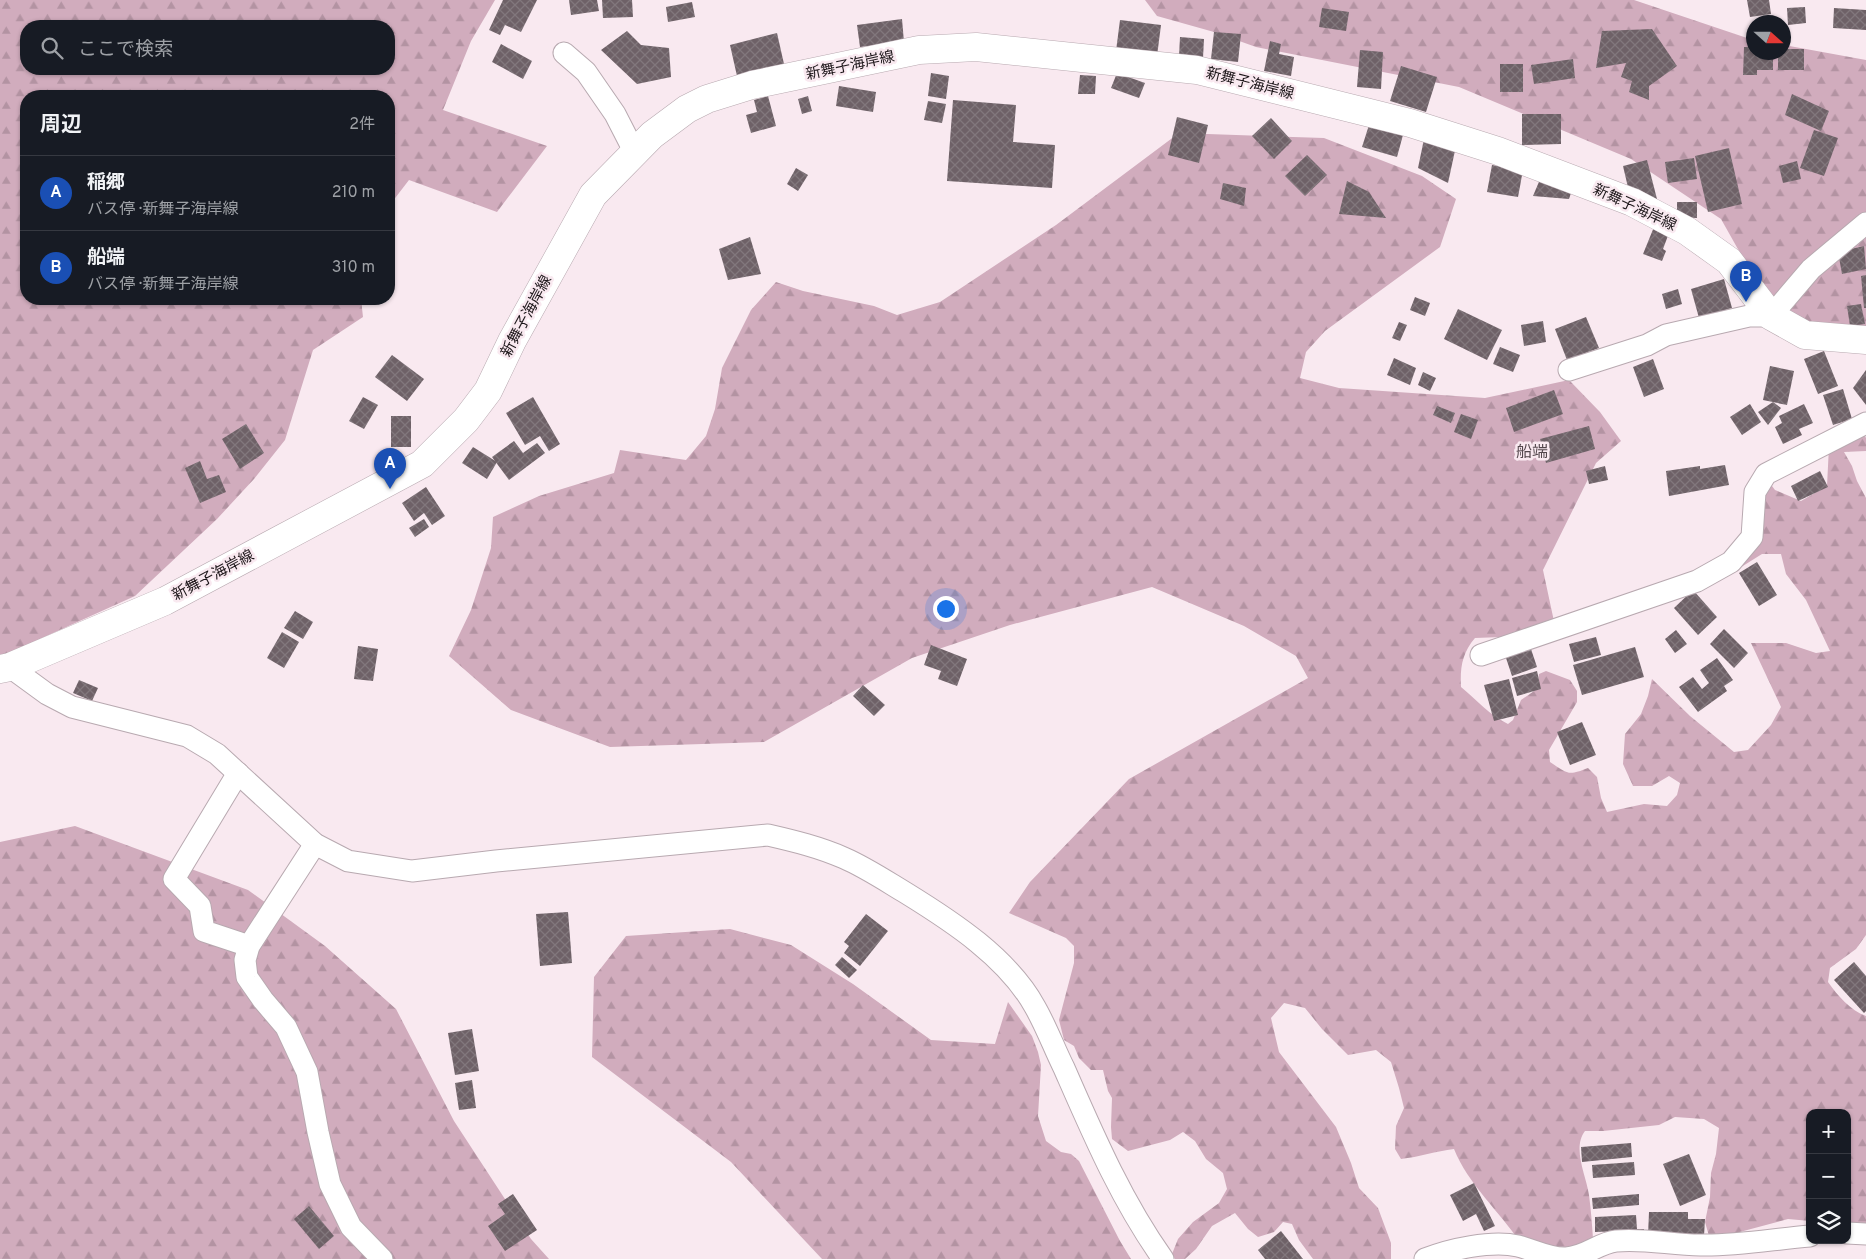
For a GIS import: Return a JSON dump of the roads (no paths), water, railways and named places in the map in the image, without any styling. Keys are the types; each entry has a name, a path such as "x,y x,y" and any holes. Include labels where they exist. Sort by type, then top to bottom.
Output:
{"main road":[{"name":"新舞子海岸線","path":"5,668 165,601 422,464 466,420 488,391 512,340 593,195 652,135 687,109 707,99 752,85 919,50 976,46 1197,70 1410,123 1498,151 1632,202 1687,231 1729,261 1771,316 1805,336 1866,340"}],"street":[{"path":"564,53 586,72 615,114 635,153"},
{"path":"1569,370 1647,345 1666,335 1750,316 1771,316 1811,269 1866,223"},
{"path":"1480,655 1697,581 1731,562 1752,537 1755,492 1766,474 1866,423"},
{"path":"5,668 47,694 72,706 187,736 217,754 315,844 348,861 412,871 768,835 803,843 844,858 891,883 935,911 978,942 1012,975 1035,1006 1110,1171 1145,1234 1163,1259"},
{"path":"238,773 174,879 200,906 204,931 249,946"},
{"path":"315,844 249,946 245,960 247,977 263,1000 286,1027 307,1072 330,1184 351,1227 382,1259"},
{"path":"1851,1233 1866,1234"},
{"path":"1425,1259 1460,1249 1488,1245 1516,1246 1565,1258 1585,1255 1615,1241 1730,1245 1806,1236"}],"place":[{"name":"船端","path":"1746,302"},
{"name":"稲郷","path":"390,489"}],"district":[{"name":"船端","path":"1532,451"}]}
